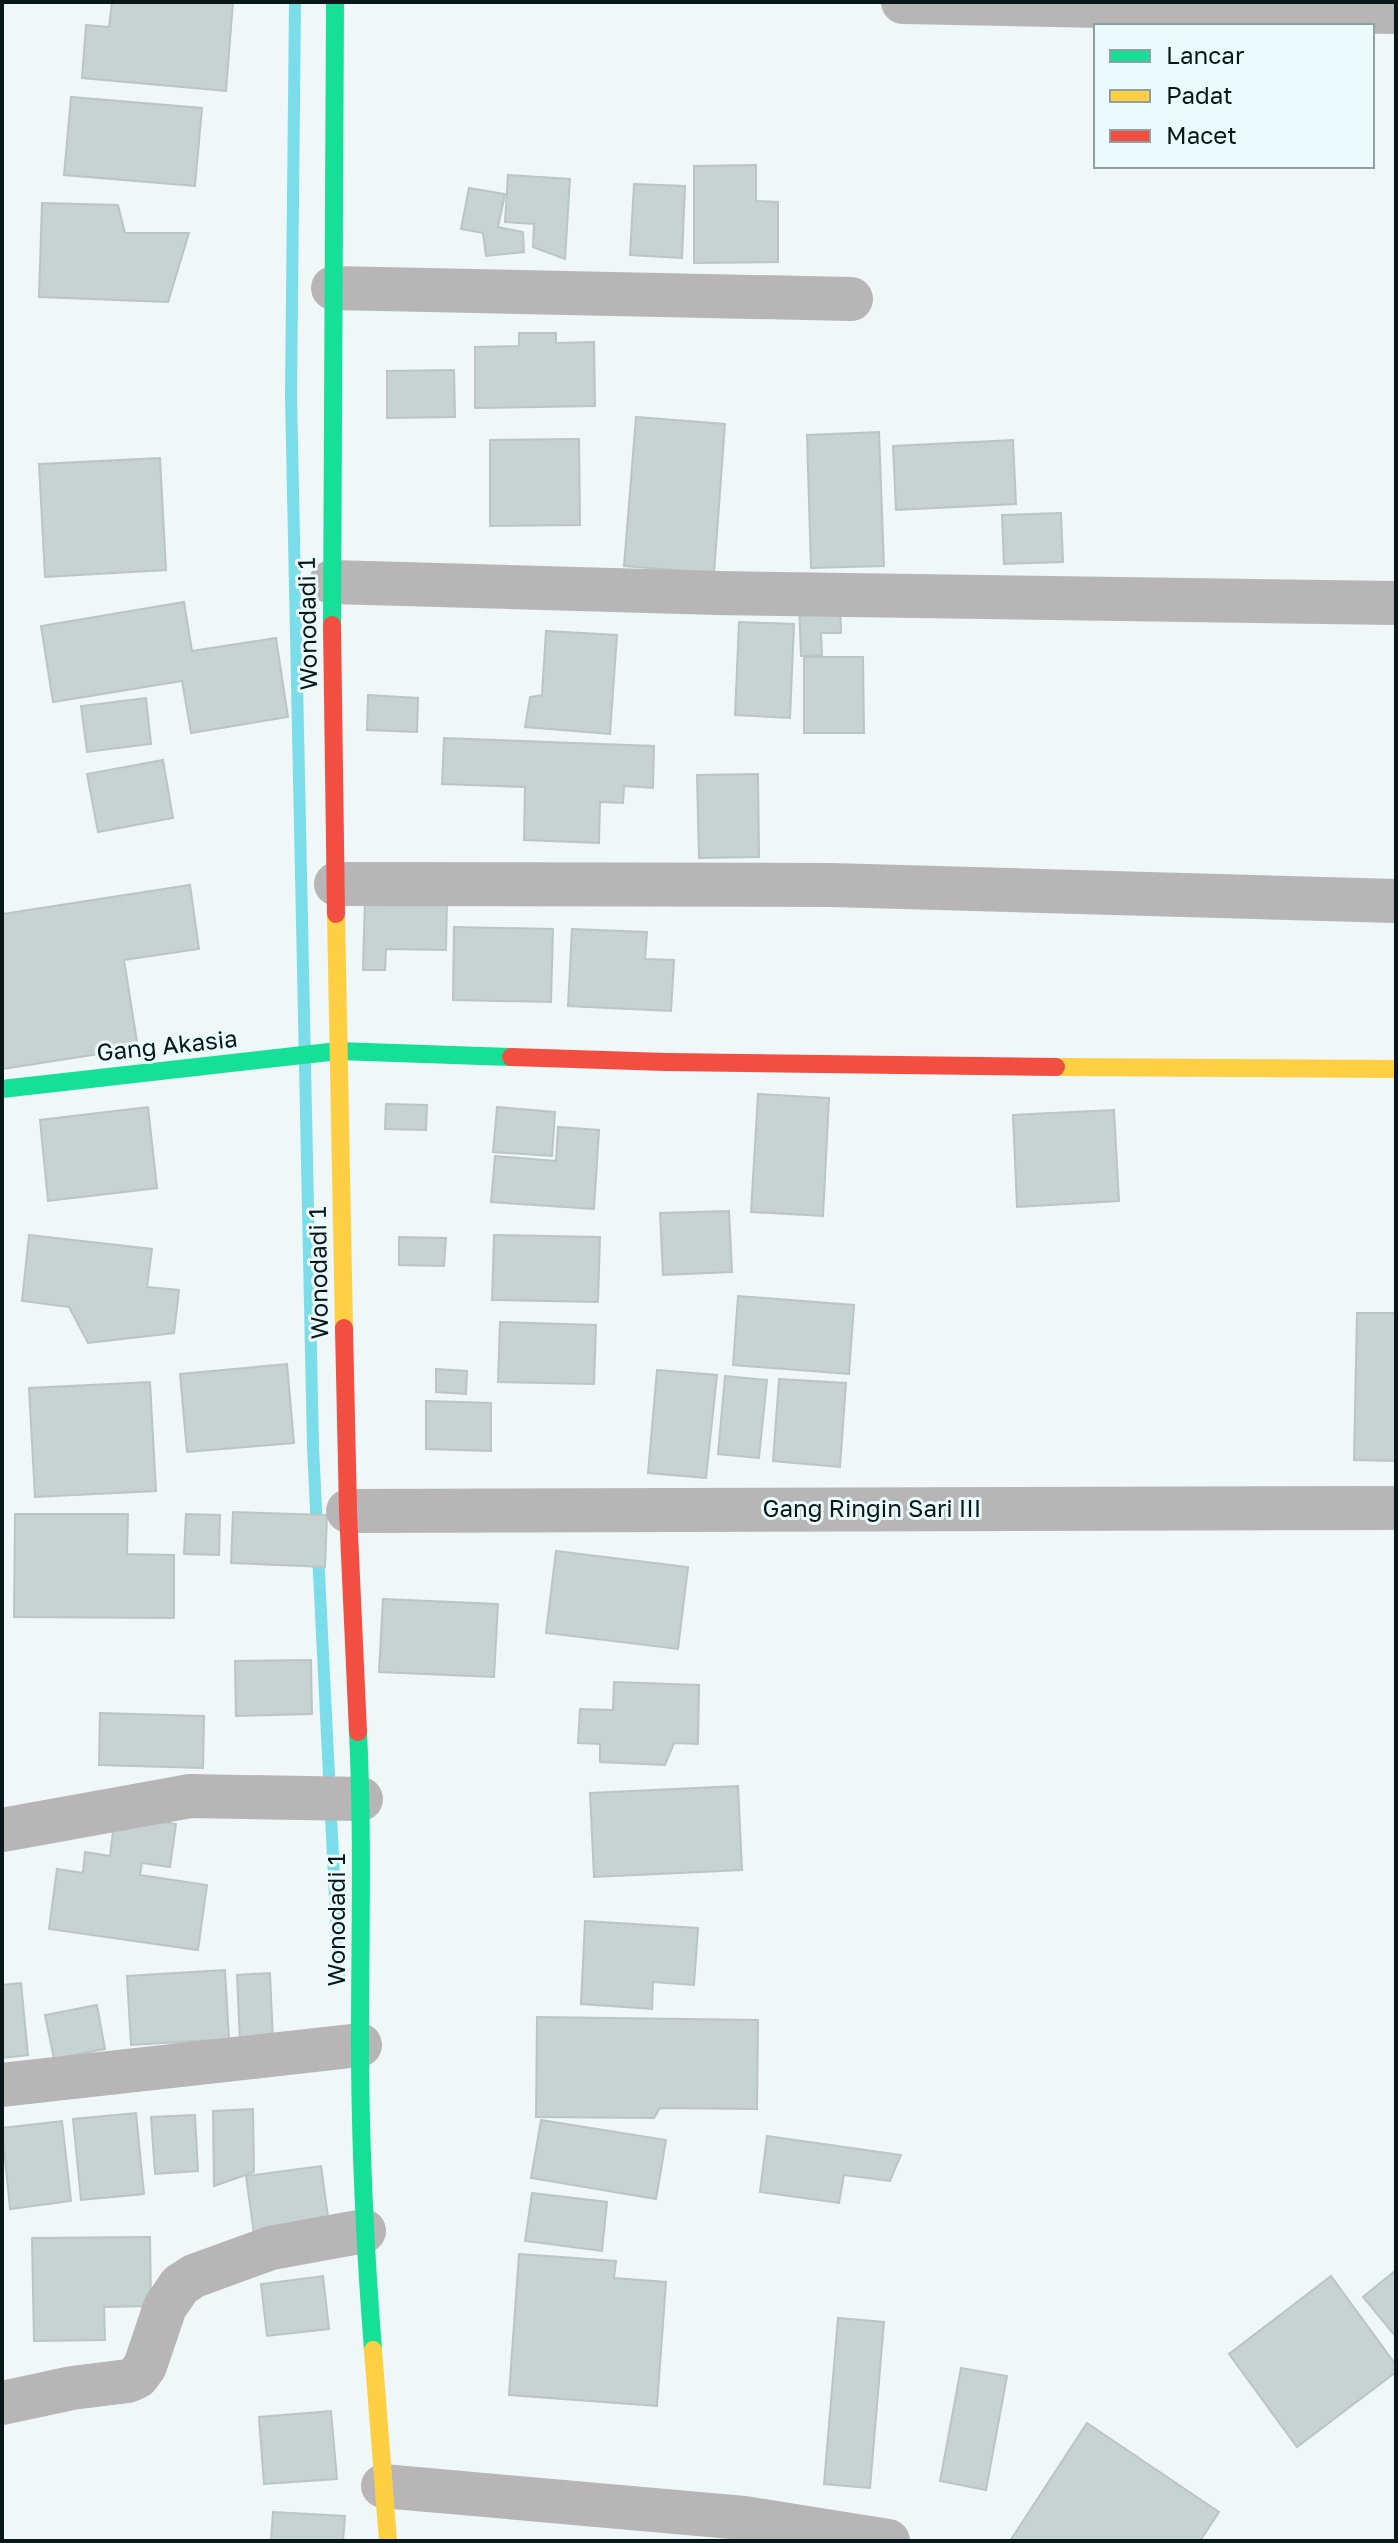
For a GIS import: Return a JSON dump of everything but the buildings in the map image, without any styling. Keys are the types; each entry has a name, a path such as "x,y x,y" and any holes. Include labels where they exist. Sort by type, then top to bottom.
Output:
{"street":[{"name":"Wonodadi 1","path":"335,2 331,582 337,1051 348,1511 338,1799 360,2045 364,2231 388,2541"},
{"path":"903,2 1396,12"},
{"path":"333,288 851,299"},
{"path":"331,582 717,593 1396,603"},
{"path":"336,884 831,885 1396,901"},
{"name":"Gang Akasia","path":"2,1089 337,1051 712,1063 1396,1069"},
{"name":"Gang Ringin Sari III","path":"348,1511 1396,1508"},
{"path":"2,1830 190,1796 338,1799"},
{"path":"2,2085 360,2045"},
{"path":"2,2403 137,2377 145,2366 165,2307 180,2285 194,2276 271,2248 364,2231"},
{"path":"383,2486 744,2518 888,2541"}],"waterway":[{"path":"295,2 291,396 317,1530"},
{"path":"318,1553 339,1978"}],"traffic: fast":[{"path":"332,625 335,2"},
{"path":"2,1089 338,1051 511,1057"},
{"path":"358,1732 361,2119 373,2350"}],"traffic: slow":[{"path":"336,914 344,1328"},
{"path":"1056,1067 1396,1069"},
{"path":"373,2350 388,2541"}],"traffic: jam":[{"path":"332,625 336,914"},
{"path":"511,1057 1056,1067"},
{"path":"344,1328 358,1732"}]}
